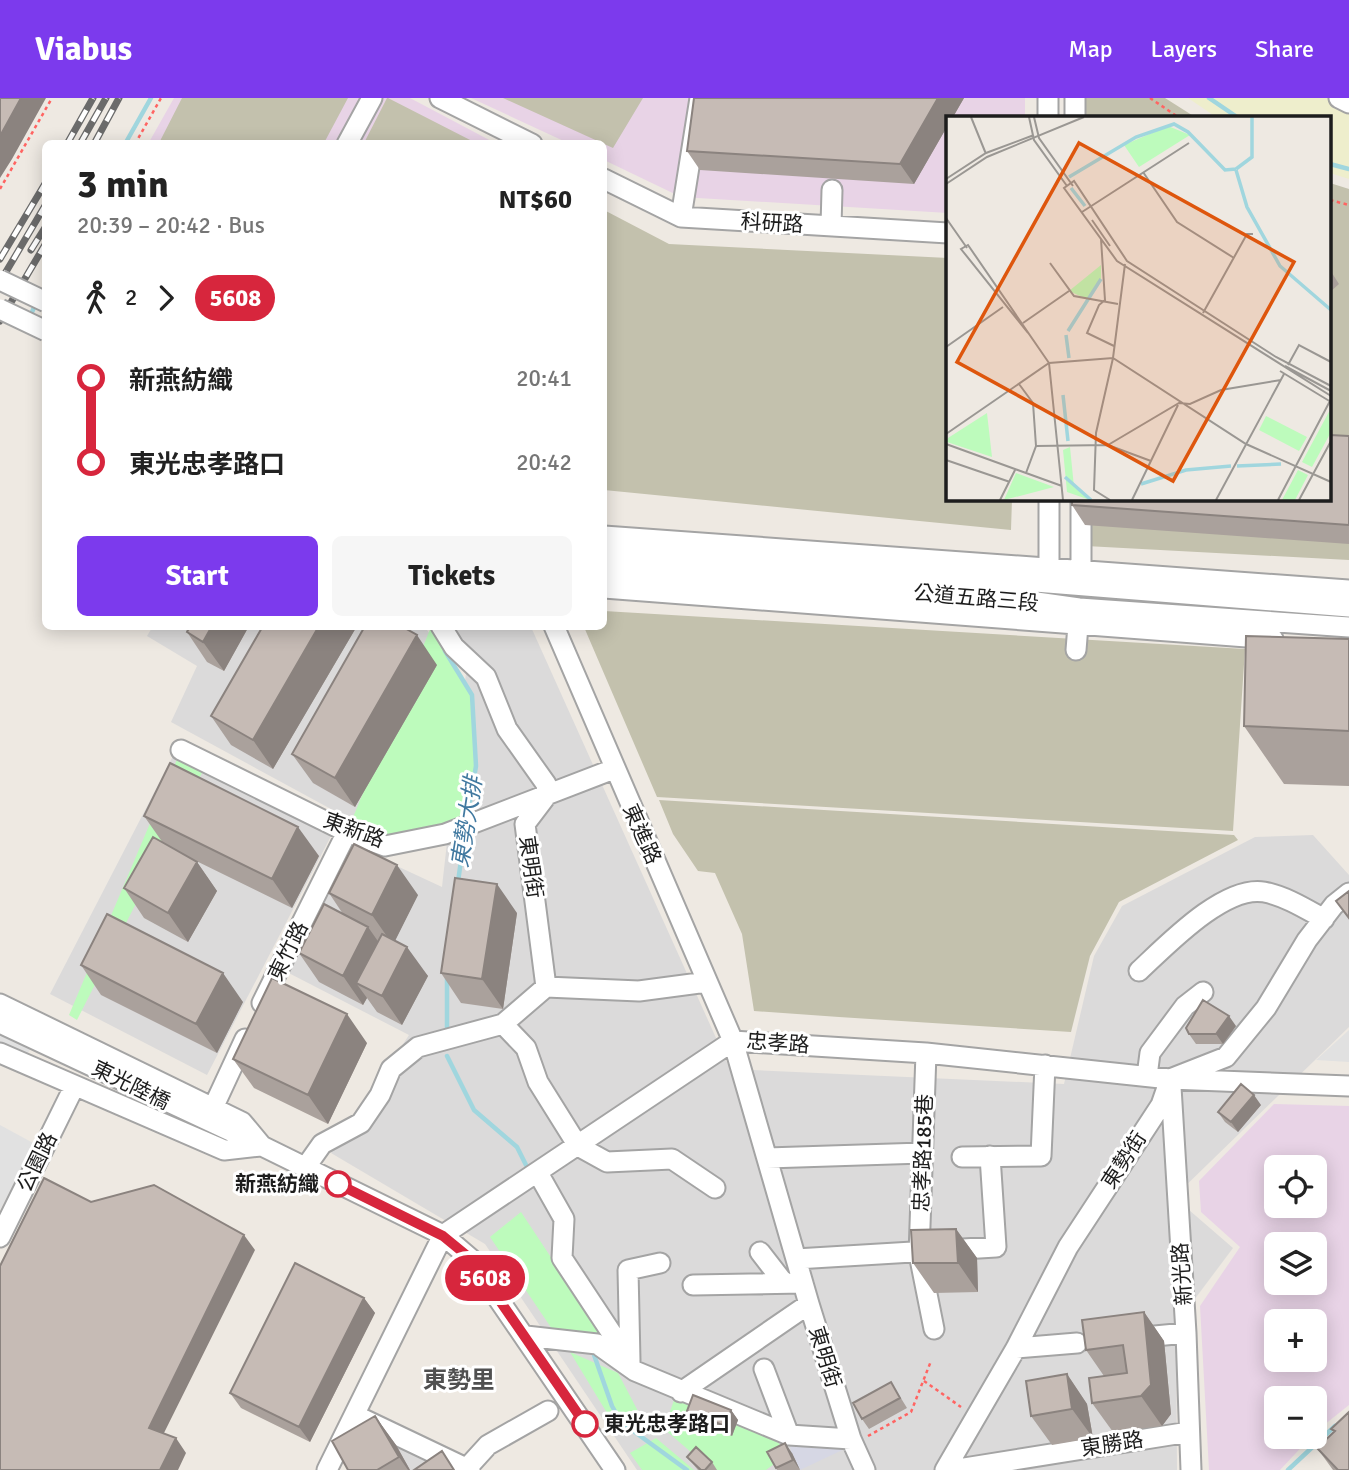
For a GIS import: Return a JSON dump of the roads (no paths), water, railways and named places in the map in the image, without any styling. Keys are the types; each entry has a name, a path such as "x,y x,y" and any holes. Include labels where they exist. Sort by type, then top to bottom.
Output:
{"street":[{"path":"349,140 372,98"},
{"path":"440,98 525,140"},
{"path":"681,217 700,98"},
{"path":"1048,98 1048,116"},
{"path":"1074,98 1075,116"},
{"path":"1339,98 1349,103"},
{"name":"科研路","path":"607,180 681,217 946,233"},
{"path":"831,226 832,190"},
{"path":"0,280 42,300"},
{"path":"0,309 42,329"},
{"path":"1049,500 1049,595"},
{"path":"1076,650 1081,580 1081,500"},
{"name":"公道五路三段","path":"607,536 1049,595 1078,616 1349,644"},
{"name":"公道五路三段","path":"607,555 1049,595"},
{"name":"公道五路三段","path":"607,571 1049,595"},
{"name":"公道五路三段","path":"1081,580 1349,607"},
{"name":"公道五路三段","path":"607,588 1049,595 1081,580 1349,590"},
{"name":"公道五路三段","path":"1078,616 1349,627"},
{"path":"443,630 454,647 486,677 507,729 542,776 547,795"},
{"name":"東進路","path":"556,630 733,1041"},
{"name":"東新路","path":"181,750 347,832 384,846 445,834 614,769"},
{"name":"東明街","path":"546,987 525,824 547,795"},
{"name":"東竹路","path":"213,1108 347,832"},
{"path":"1139,971 1192,923 1243,891 1265,892 1324,919"},
{"path":"1170,1079 1226,1057 1266,1008 1307,940 1349,893"},
{"path":"305,1168 322,1144 361,1123 380,1095 391,1069 418,1047 503,1024 546,987 639,991 707,982"},
{"path":"1147,1076 1150,1053 1185,1006 1203,992"},
{"path":"0,1004 242,1122 262,1146"},
{"name":"東光陸橋","path":"0,1023 262,1146 443,1236 471,1259 615,1470"},
{"path":"503,1024 526,1048 538,1082 578,1146 607,1161 671,1159 716,1188"},
{"name":"東明街","path":"733,1041 796,1259 793,1283 808,1304 852,1442 865,1470"},
{"name":"忠孝路","path":"443,1236 733,1041 926,1053 1170,1079 1349,1086"},
{"path":"0,1053 224,1150 262,1146"},
{"name":"忠孝路185巷","path":"926,1053 919,1254 933,1329"},
{"path":"962,1157 1041,1156 1045,1065"},
{"name":"新光路","path":"1170,1079 1186,1333 1191,1470"},
{"name":"東勢街","path":"945,1470 1016,1348 1069,1247 1161,1105 1170,1079"},
{"name":"公園路","path":"0,1237 74,1087"},
{"path":"767,1158 923,1153"},
{"path":"796,1259 919,1254 996,1247 990,1156"},
{"path":"538,1173 564,1219 562,1258 630,1364"},
{"path":"327,1470 443,1236"},
{"path":"760,1252 793,1283"},
{"path":"630,1364 628,1270 660,1263"},
{"path":"693,1285 793,1283"},
{"path":"681,1392 808,1304"},
{"path":"1123,1339 1186,1333"},
{"path":"526,1336 597,1344 681,1392 789,1435 852,1442"},
{"path":"1016,1348 1077,1343"},
{"path":"764,1370 789,1435"},
{"path":"355,1415 469,1468 488,1445 548,1411"},
{"name":"東勝路","path":"953,1470 1189,1432"}],"waterway":[{"path":"127,140 151,98"},
{"path":"1209,98 1236,116"},
{"path":"1332,165 1349,169"},
{"path":"32,312 36,303"},
{"name":"東勢大排","path":"445,651 472,695 476,766 467,819"},
{"name":"東勢大排","path":"458,882 465,831"},
{"name":"東勢大排","path":"447,977 447,1029"},
{"name":"東勢大排","path":"447,1056 474,1110 517,1147 526,1165"},
{"name":"東勢大排","path":"593,1352 612,1406 621,1422 687,1470"},
{"path":"1288,1470 1335,1426"}],"railway":[{"path":"69,140 93,98"},
{"path":"82,140 106,98"},
{"path":"96,140 119,98"},
{"path":"0,259 42,189"},
{"path":"0,282 42,211"},
{"path":"31,250 42,232"},
{"path":"0,321 42,250"}],"place":[{"name":"新燕紡織","path":"338,1184"},
{"name":"東光忠孝路口","path":"585,1424"}],"district":[{"name":"東勢里","path":"459,1380"}]}
